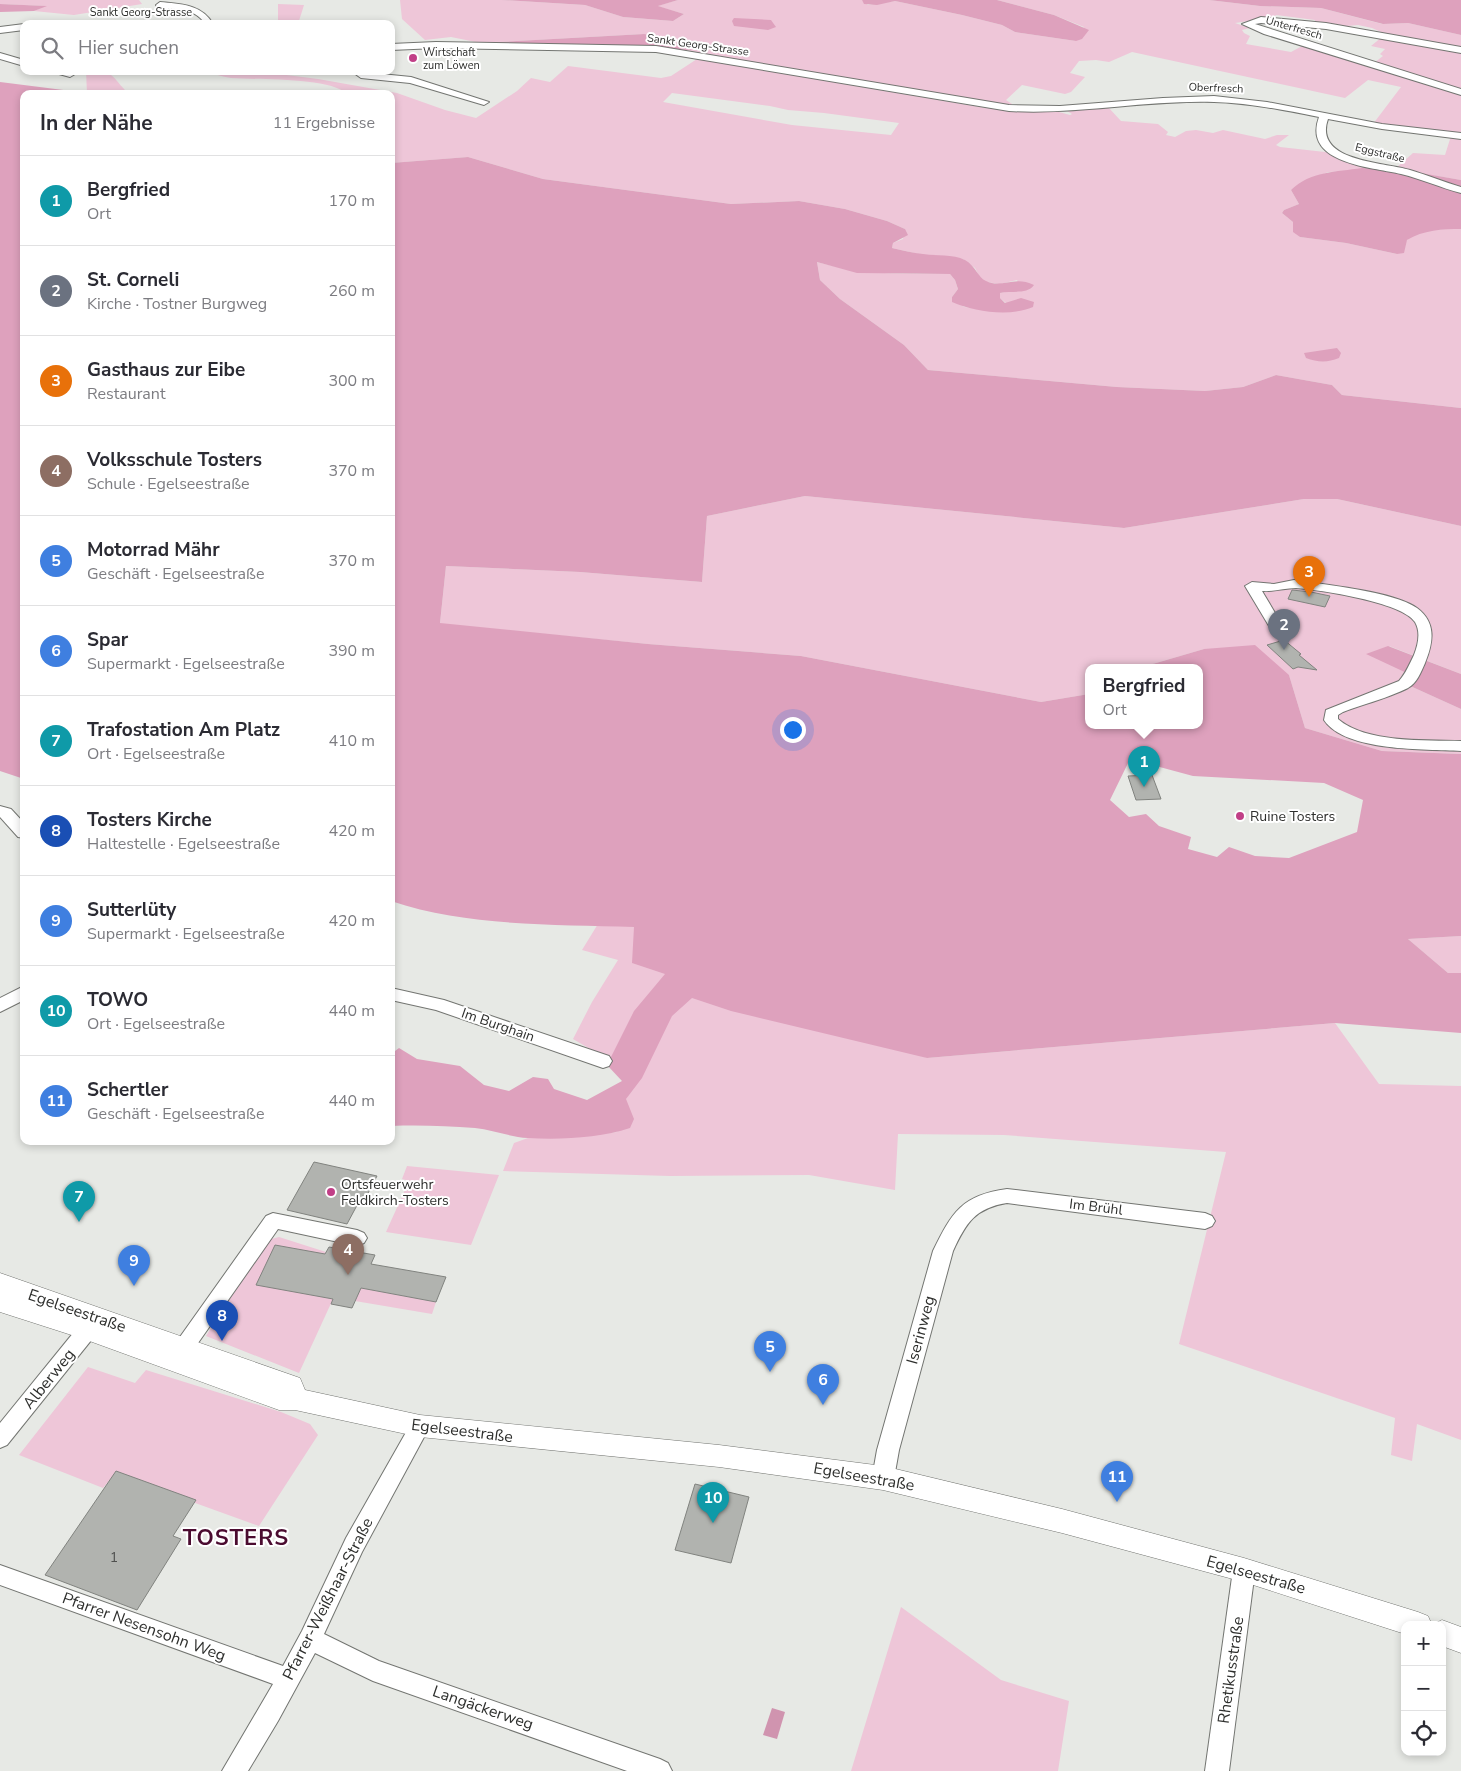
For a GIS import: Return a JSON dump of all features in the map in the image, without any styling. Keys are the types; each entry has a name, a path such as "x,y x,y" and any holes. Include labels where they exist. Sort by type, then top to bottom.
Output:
{"main road":[{"name":"Egelseestraße","path":"0,1282 92,1324 179,1354 291,1386 296,1399 397,1423 719,1456 883,1478 1069,1523 1244,1570 1405,1621"},
{"name":"Egelseestraße","path":"0,1302 92,1324"},
{"path":"1446,1634 1461,1640"}],"street":[{"path":"169,0 160,5 198,12 204,15 207,20"},
{"name":"Unterfresch","path":"1461,50 1326,26 1261,20 1246,24 1461,92"},
{"path":"0,30 20,28"},
{"name":"Sankt Georg-Strasse","path":"395,48 436,45 656,49 968,100"},
{"path":"0,56 20,62"},
{"path":"362,75 411,80 484,102"},
{"name":"Oberfresch","path":"968,100 1010,108 1043,111 1154,102 1216,100 1279,106 1379,126 1461,136"},
{"name":"Eggstraße","path":"1324,116 1320,126 1321,138 1337,154 1355,161 1406,172 1461,190"},
{"path":"1277,628 1252,586 1274,588 1294,584 1384,599 1412,612 1422,621 1425,631 1425,644 1413,674 1404,684 1389,691 1338,709 1331,714 1331,720 1340,730 1356,736 1380,740 1461,746"},
{"path":"0,811 5,813 20,829"},
{"path":"0,1006 20,994"},
{"name":"Im Burghain","path":"395,995 438,1004 603,1061"},
{"name":"Im Brühl","path":"987,1199 1007,1196 1204,1221"},
{"name":"Iserinweg","path":"883,1478 888,1450 943,1251 954,1228 969,1209 987,1199"},
{"path":"179,1354 273,1221 357,1238"},
{"name":"Alberweg","path":"0,1439 92,1324"},
{"name":"Pfarrer-Weißhaar-Straße","path":"234,1771 270,1713 287,1678 310,1639 354,1545 420,1426"},
{"name":"Rhetikusstraße","path":"1217,1771 1244,1570"},
{"name":"Pfarrer Nesensohn Weg","path":"0,1575 287,1678"},
{"name":"Langäckerweg","path":"310,1639 374,1670 660,1771"}],"shaded area":[{"path":"0,0 139,0 142,4 74,15 34,11 45,6 0,4"},
{"path":"400,0 502,0 585,5 623,17 673,21 684,14 657,6 678,0 862,0 868,5 895,1 1002,25 1015,32 1076,41 1084,27 1054,15 997,0 1209,0 1260,6 1321,8 1382,24 1408,23 1461,35 1461,50 1388,35 1372,28 1358,25 1336,27 1315,25 1315,20 1276,15 1271,20 1235,23 1250,28 1242,30 1250,36 1246,44 1291,52 1306,44 1461,92 1461,135 1373,124 1401,87 1368,80 1345,98 1132,52 1109,62 1096,60 1079,61 1070,73 1085,77 1071,92 1065,94 1022,85 1006,100 1012,104 1010,107 679,49 691,49 689,43 669,37 644,34 481,43 451,37 425,40 402,19"},
{"path":"502,0 678,0 658,6 684,14 673,21 623,17 585,5"},
{"path":"862,0 997,0 1054,15 1089,30 1082,39 1076,41 1015,32 1002,25 895,1 877,5 864,4"},
{"path":"1209,0 1461,0 1461,35 1408,23 1383,24 1321,8 1260,6"},
{"path":"0,4 47,6 34,11 0,12"},
{"path":"278,4 304,5 299,20 278,20"},
{"path":"734,18 771,20 776,27 768,30 734,26 732,21"},
{"path":"644,34 669,37 689,43 691,50 481,43"},
{"path":"1382,37 1461,51 1461,91 1374,63 1383,56 1380,54 1385,49 1371,46"},
{"path":"697,59 986,108 1059,112 1070,115 1072,114 1067,111 1108,107 1121,121 1158,124 1168,132 1166,135 1175,137 1186,131 1196,130 1213,133 1223,130 1265,139 1277,135 1289,135 1276,145 1334,153 1392,170 1328,172 1291,190 1299,204 1284,210 1282,213 1293,222 1293,228 1300,237 1346,243 1397,254 1409,238 1420,232 1461,229 1461,408 1342,395 1332,385 1276,375 1243,387 1205,391 1117,387 928,370 904,345 840,299 820,280 817,262 867,272 950,274 955,280 958,289 952,297 964,307 1007,312 1006,303 1000,298 1000,293 1023,291 1017,280 1000,284 986,282 980,278 975,268 963,259 923,255 892,248 893,243 903,239 905,229 887,221 845,209 799,201 731,204 543,179 468,157 395,163 395,93 445,110 476,118 517,91 531,78 550,82 568,66 661,78 671,76","holes":["672,93 788,110 899,123 891,135 792,125 663,102"]},
{"path":"86,75 110,75 125,90 87,90"},
{"path":"217,75 286,75 380,90 340,90 309,82 231,78"},
{"path":"0,82 63,90 20,90 20,778 0,771"},
{"path":"1451,136 1461,138 1461,180 1395,169 1413,153 1445,155"},
{"path":"468,157 543,179 731,204 799,201 845,209 887,221 905,229 908,235 893,243 892,248 919,254 960,258 972,265 983,279 992,283 1020,281 1034,285 1023,291 1000,293 1000,298 1005,303 1021,298 1034,302 1033,307 1014,312 982,311 952,302 952,297 958,289 955,280 950,274 857,273 817,262 820,280 840,299 904,345 928,370 1117,387 1205,391 1243,387 1276,375 1332,385 1342,395 1461,408 1461,526 1337,499 1304,499 1124,528 805,496 707,516 702,582 580,572 446,566 440,623 648,644 801,656 1041,702 1085,695 1085,729 1203,729 1203,664 1153,664 1204,649 1255,645 1289,675 1305,728 1382,751 1461,754 1461,936 1408,939 1448,973 1461,973 1461,1033 1335,1023 927,1058 731,1011 692,998 672,1016 642,1078 626,1099 634,1119 630,1128 580,1138 540,1139 475,1128 395,1126 395,1051 399,1048 417,1059 460,1066 484,1085 509,1091 533,1077 548,1079 554,1089 587,1100 622,1081 607,1065 634,1011 665,974 632,963 634,927 511,923 450,916 395,902 395,163","holes":["1130,759 1193,776 1324,783 1363,800 1357,832 1289,858 1255,856 1229,847 1217,857 1188,849 1191,837 1159,826 1146,814 1129,817 1110,800"]},
{"path":"1362,168 1415,172 1461,180 1461,229 1440,230 1420,234 1407,240 1404,253 1397,254 1346,243 1300,237 1293,232 1293,222 1282,213 1284,210 1299,204 1291,190 1315,176"},
{"path":"1337,348 1341,353 1339,358 1330,361 1306,358 1304,353"},
{"path":"805,496 1124,528 1304,499 1337,499 1461,526 1461,674 1389,646 1411,675 1408,685 1461,709 1461,754 1382,751 1305,728 1289,675 1204,649 1153,664 1085,664 1085,695 1041,702 801,656 648,644 440,624 446,566 580,572 702,582 707,516"},
{"path":"1388,646 1461,674 1461,709 1408,685 1411,675 1366,654"},
{"path":"601,919 634,927 927,1058 1335,1023 1379,1084 1461,1086 1461,1440 1417,1424 1412,1461 1391,1455 1395,1418 1179,1344 1226,1152 1004,1135 898,1134 895,1190 809,1175 670,1176 503,1171 514,1143 528,1138 572,1137 617,1132 635,1075 573,1039 592,1002 618,960 582,950"},
{"path":"1461,936 1461,973 1448,973 1408,939"},
{"path":"407,1166 499,1175 471,1245 386,1232 409,1181 402,1179"},
{"path":"279,1237 326,1252 257,1285 333,1299 299,1373 206,1336 264,1241"},
{"path":"361,1288 436,1302 432,1314 355,1301"},
{"path":"88,1367 135,1383 146,1370 281,1412 310,1424 318,1435 259,1526 115,1474 103,1488 19,1455"},
{"path":"901,1607 1001,1680 1069,1701 1058,1771 851,1771"},
{"path":"772,1708 785,1712 777,1739 763,1735"}],"building":[{"path":"1292,590 1330,596 1325,607 1288,599"},
{"path":"1284,640 1317,670 1298,667 1293,669 1267,645"},
{"path":"1152,775 1161,799 1136,800 1128,776"},
{"name":"Ortsfeuerwehr Feldkirch-Tosters","path":"314,1162 377,1176 366,1197 362,1196 347,1224 287,1210"},
{"path":"275,1245 325,1254 329,1247 375,1255 371,1264 446,1277 436,1302 361,1288 352,1308 331,1304 333,1299 256,1285"},
{"path":"116,1471 196,1500 173,1536 181,1539 137,1610 45,1575"},
{"path":"695,1484 749,1497 731,1563 675,1550"}],"place":[{"name":"Wirtschaft zum Löwen","path":"413,58"},
{"name":"Gasthaus zur Eibe","path":"1309,597"},
{"name":"St. Corneli","path":"1284,650"},
{"name":"Bergfried","path":"1144,787"},
{"name":"Ruine Tosters","path":"1240,816"},
{"name":"Ortsfeuerwehr Feldkirch-Tosters","path":"331,1192"},
{"name":"Trafostation Am Platz","path":"79,1222"},
{"name":"Volksschule Tosters","path":"348,1275"},
{"name":"Sutterlüty","path":"134,1286"},
{"name":"Tosters Kirche","path":"222,1341"},
{"name":"Motorrad Mähr","path":"770,1372"},
{"name":"Spar","path":"823,1405"},
{"name":"Schertler","path":"1117,1502"},
{"name":"TOWO","path":"713,1523"}],"district":[{"name":"TOSTERS","path":"236,1538"}]}
